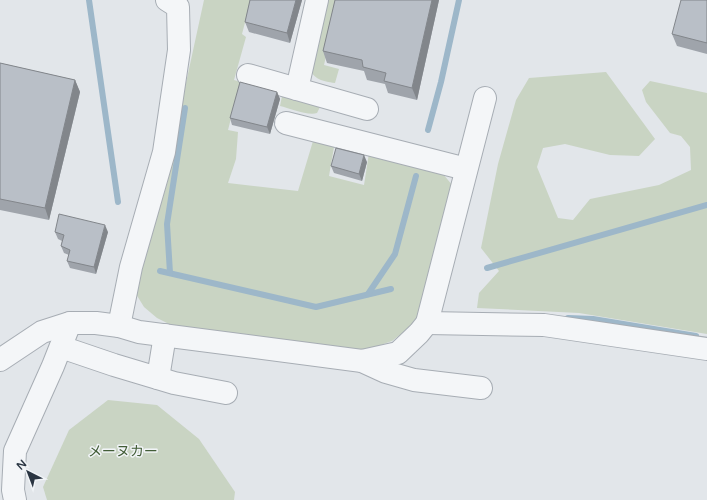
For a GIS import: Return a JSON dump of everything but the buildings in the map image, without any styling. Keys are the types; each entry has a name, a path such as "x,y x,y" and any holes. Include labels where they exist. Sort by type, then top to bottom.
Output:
{"lane":[{"path":"297,89 317,0"},
{"path":"118,326 131,267 164,152 179,50 176,2"},
{"path":"248,75 297,89 368,102 359,142"},
{"path":"362,361 398,353 419,334 427,323 485,98"},
{"path":"286,123 466,169"},
{"path":"15,500 13,490 15,451 53,366 70,323"},
{"path":"0,360 42,332 70,323 96,324 118,326 139,332 165,336 362,361 386,372 414,380 481,388"},
{"path":"427,323 544,325 707,349"},
{"path":"158,378 165,336"},
{"path":"60,347 174,383 226,393"}],"green space":[{"path":"204,0 251,0 242,34 246,37 234,80 320,107 317,113 313,114 298,111 280,106 282,96 239,87 228,130 238,132 236,159 228,183 298,191 313,141 334,147 329,176 364,185 369,153 443,174 453,186 428,303 411,326 392,341 366,350 338,350 309,347 233,333 171,325 157,318 144,307 136,294 137,282 167,184 184,92"},
{"path":"324,0 339,0 324,65 339,69 335,83 326,82 319,79 311,72 309,68"},
{"path":"606,72 655,139 639,156 610,155 565,144 543,148 537,167 558,218 573,220 590,199 659,185 691,170 690,147 681,136 670,133 646,102 642,90 650,81 707,93 707,334 579,313 477,308 479,293 499,271 481,248 498,164 516,100 529,78"},
{"name":"メーヌカー","path":"108,400 157,405 199,439 235,492 234,500 47,500 43,487 69,430"}],"waterway":[{"path":"89,0 118,202"},
{"path":"428,130 441,82 459,0"},
{"path":"170,273 167,224 185,108"},
{"path":"368,294 395,254 416,176"},
{"path":"487,268 707,205"},
{"path":"160,271 316,307 391,289"},
{"path":"568,318 593,319 696,336"}]}
